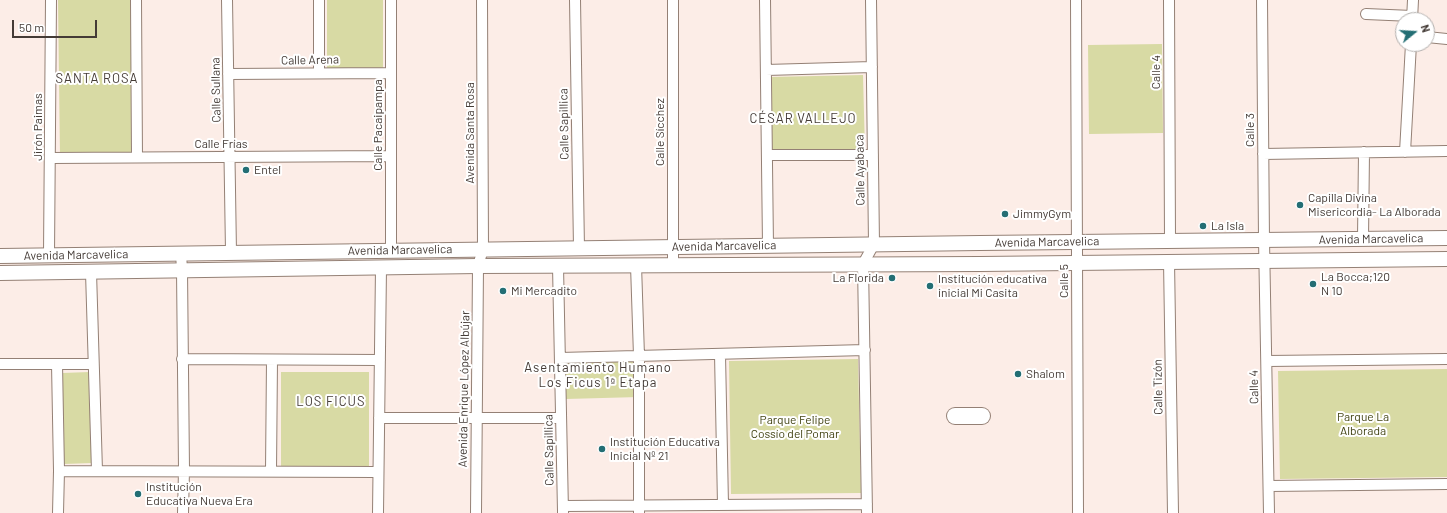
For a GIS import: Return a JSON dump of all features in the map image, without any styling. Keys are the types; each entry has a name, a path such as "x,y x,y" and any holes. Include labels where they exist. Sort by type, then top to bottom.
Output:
{"main road":[{"path":"955,416 982,416"}],"street":[{"name":"Jirón Paimas","path":"49,255 51,158 51,0"},
{"path":"136,0 137,157"},
{"name":"Calle Sullana","path":"228,0 231,252"},
{"path":"319,0 319,73"},
{"name":"Calle Pacaipampa","path":"391,0 391,250"},
{"name":"Avenida Santa Rosa","path":"478,266 483,249 482,0"},
{"name":"Calle Sapillica","path":"574,0 579,248"},
{"name":"Calle Sícchez","path":"673,0 673,265"},
{"path":"765,0 768,245"},
{"name":"Calle Ayabaca","path":"871,0 874,244"},
{"name":"Calle 5","path":"1076,0 1078,513"},
{"name":"Calle 4","path":"1169,0 1170,241"},
{"name":"Calle 3","path":"1262,0 1265,260"},
{"path":"1412,12 1413,0"},
{"path":"1366,14 1395,17"},
{"path":"1435,38 1447,39"},
{"path":"1405,152 1411,52"},
{"path":"766,70 872,67"},
{"name":"Calle Arena","path":"228,74 391,73"},
{"path":"1263,154 1447,151"},
{"path":"1363,239 1364,152"},
{"path":"767,155 873,155"},
{"name":"Calle Frías","path":"51,158 391,156"},
{"path":"1443,238 1443,259"},
{"name":"Avenida Marcavelica","path":"0,256 768,245 1443,238"},
{"path":"563,510 638,510 723,505 867,509 866,350 863,264 874,244"},
{"path":"181,253 184,470 183,513"},
{"name":"Avenida Marcavelica","path":"0,273 478,266 1443,259"},
{"name":"Calle 4","path":"1265,260 1269,513"},
{"name":"Calle Tizón","path":"1169,261 1174,513"},
{"path":"636,265 639,356 638,510"},
{"name":"Avenida Enrique López Albújar","path":"476,513 478,266"},
{"name":"Calle Sapillica","path":"558,266 563,510"},
{"path":"378,513 381,268"},
{"path":"91,272 97,470"},
{"path":"560,358 866,350"},
{"path":"720,354 723,505"},
{"path":"182,359 380,360"},
{"path":"1267,360 1447,359"},
{"path":"271,471 272,360"},
{"path":"0,364 93,364"},
{"path":"57,364 59,470 58,513"},
{"path":"379,418 561,418"},
{"path":"59,470 378,472"},
{"path":"1269,486 1447,484"}],"green space":[{"path":"58,0 131,0 133,155 60,156"},
{"path":"327,0 383,0 383,68 327,68"},
{"path":"1162,44 1163,133 1089,134 1088,45"},
{"path":"863,75 865,151 771,153 769,77"},
{"path":"565,357 637,358 639,397 566,399"},
{"name":"Parque Felipe Cossío del Pomar","path":"858,359 861,493 731,494 729,361"},
{"name":"Parque La Alborada","path":"1447,369 1447,477 1280,479 1278,371"},
{"path":"90,372 92,463 64,464 62,373"},
{"path":"281,372 369,372 369,469 281,469"}],"place":[{"name":"Entel","path":"246,170"},
{"name":"Capilla Divina Misericordia- La Alborada","path":"1300,205"},
{"name":"JimmyGym","path":"1005,214"},
{"name":"La Isla","path":"1203,226"},
{"name":"La Florida","path":"892,278"},
{"name":"La Bocca;120 N 10","path":"1313,284"},
{"name":"Institución educativa inicial Mi Casita","path":"930,286"},
{"name":"Mi Mercadito","path":"503,291"},
{"name":"Shalom","path":"1018,374"},
{"name":"Institución Educativa Inicial Nº 21","path":"602,449"},
{"name":"Institución Educativa Nueva Era","path":"138,494"}],"district":[{"name":"SANTA ROSA","path":"97,79"},
{"name":"CÉSAR VALLEJO","path":"803,119"},
{"name":"Asentamiento Humano Los Ficus 1ª Etapa","path":"598,376"},
{"name":"LOS FICUS","path":"331,402"}]}
